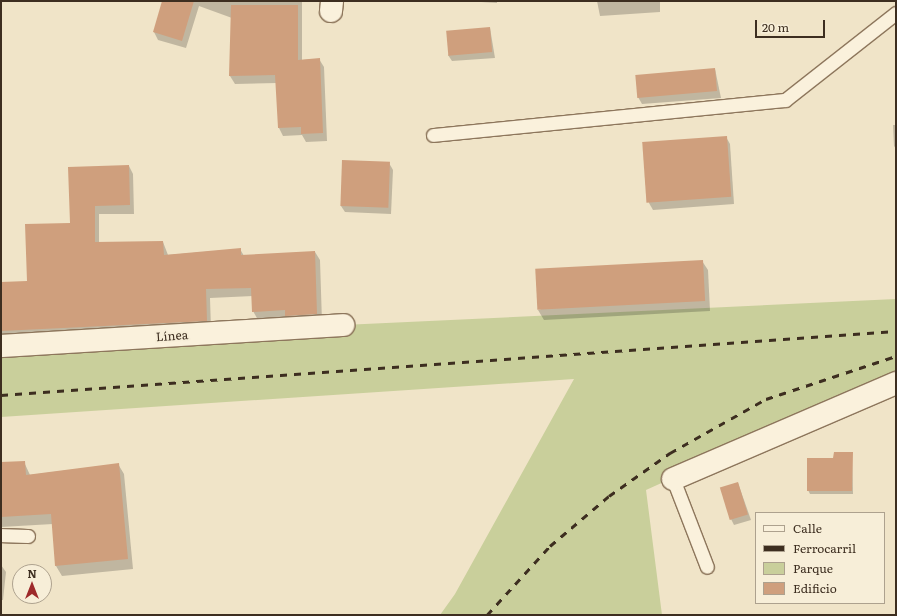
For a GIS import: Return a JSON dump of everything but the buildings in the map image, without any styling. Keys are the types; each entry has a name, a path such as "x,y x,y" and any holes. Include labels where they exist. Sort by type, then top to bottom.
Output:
{"street":[{"name":"Línea","path":"1,346 343,325"},
{"path":"673,479 896,383"}],"lane":[{"path":"433,135 785,100 896,13"},
{"path":"673,479 707,567"},
{"path":"1,535 28,536"}],"green space":[{"path":"896,299 896,377 646,490 662,615 440,615 455,594 574,379 1,417 1,349 343,325"}],"railway":[{"path":"1,395 896,331"},
{"path":"487,615 550,546 609,496 670,453 766,399 896,356"}]}
